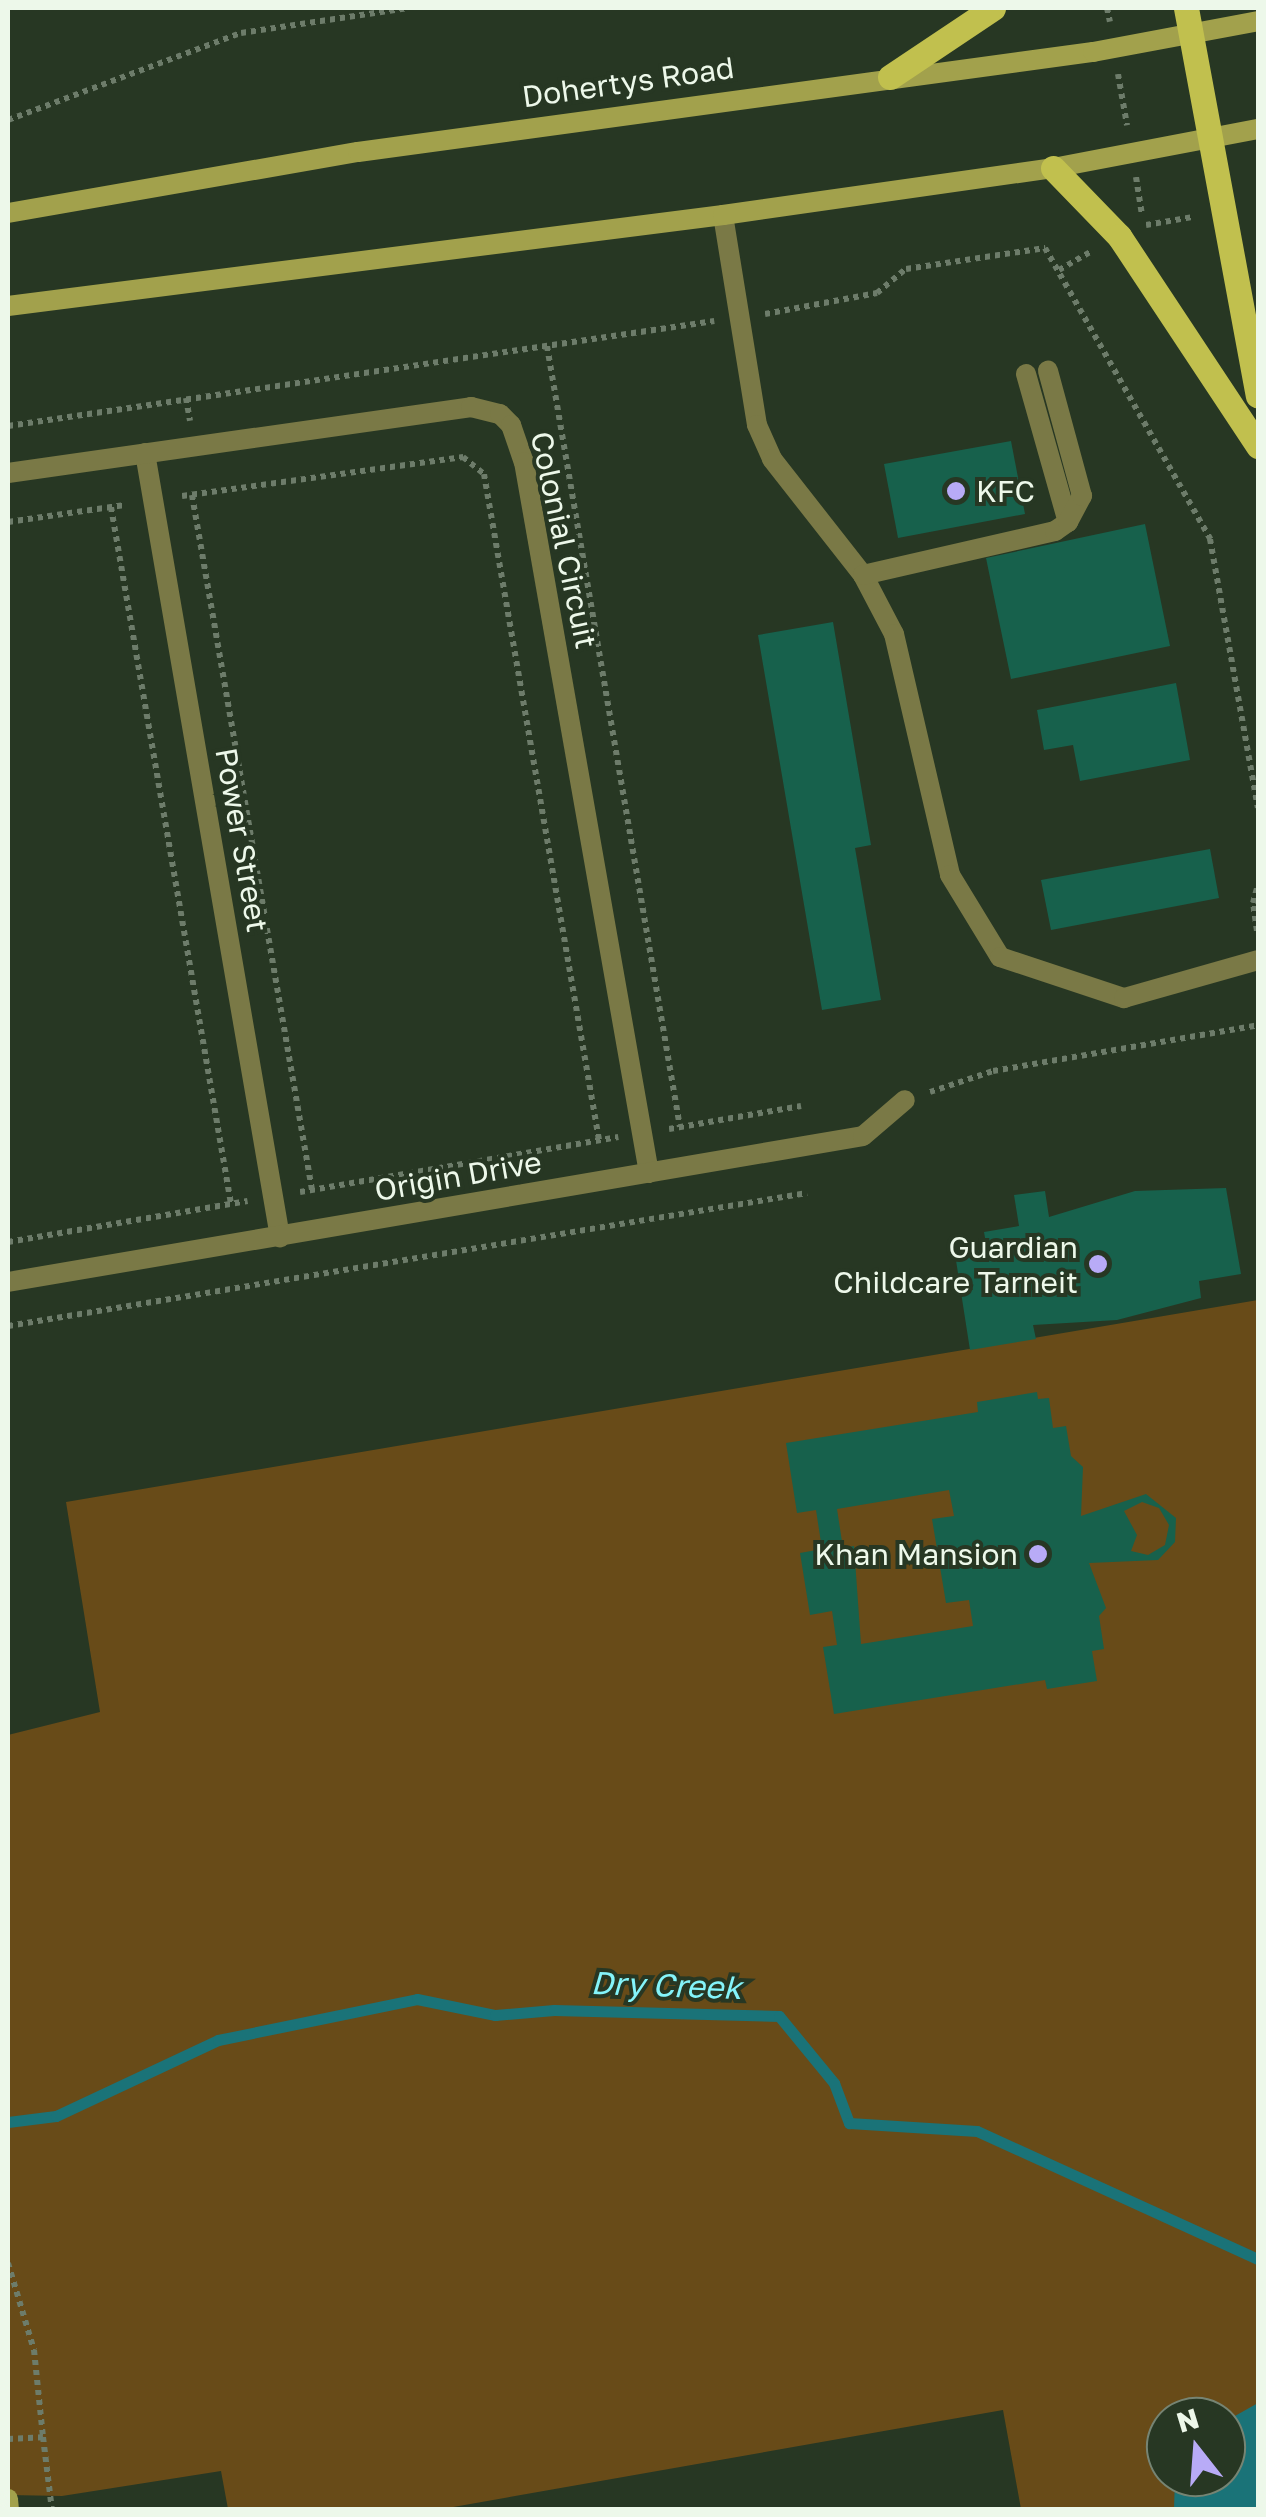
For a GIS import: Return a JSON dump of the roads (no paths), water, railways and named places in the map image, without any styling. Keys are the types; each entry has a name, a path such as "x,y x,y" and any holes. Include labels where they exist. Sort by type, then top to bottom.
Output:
{"main road":[{"path":"890,77 993,8"},
{"path":"1186,8 1258,396"},
{"path":"1053,168 1119,236 1258,446"}],"street":[{"name":"Dohertys Road","path":"8,214 358,152 1114,48 1258,21"},
{"path":"8,306 723,215 1053,168 1258,128"},
{"path":"723,215 757,425 772,458 863,575 894,634 950,874 1000,956 1124,998 1258,960"},
{"path":"863,575 1055,531 1068,522 1082,496 1048,371"},
{"path":"1026,374 1068,522"},
{"name":"Colonial Circuit","path":"8,473 470,407 500,414 511,425 524,462 649,1173"},
{"name":"Power Street","path":"145,453 280,1237"},
{"name":"Origin Drive","path":"8,1282 863,1136 905,1100"},
{"path":"8,2498 9,2510"}],"water":[{"path":"1258,2403 1258,2509 1174,2509 1174,2497 1246,2497 1246,2410"}],"waterway":[{"name":"Dry Creek","path":"8,2122 56,2116 218,2040 417,1999 495,2015 554,2010 779,2016 834,2083 849,2123 977,2131 1258,2259"}],"place":[{"name":"KFC","path":"956,491"},
{"name":"Guardian Childcare Tarneit","path":"1098,1264"},
{"name":"Khan Mansion","path":"1038,1554"}]}
